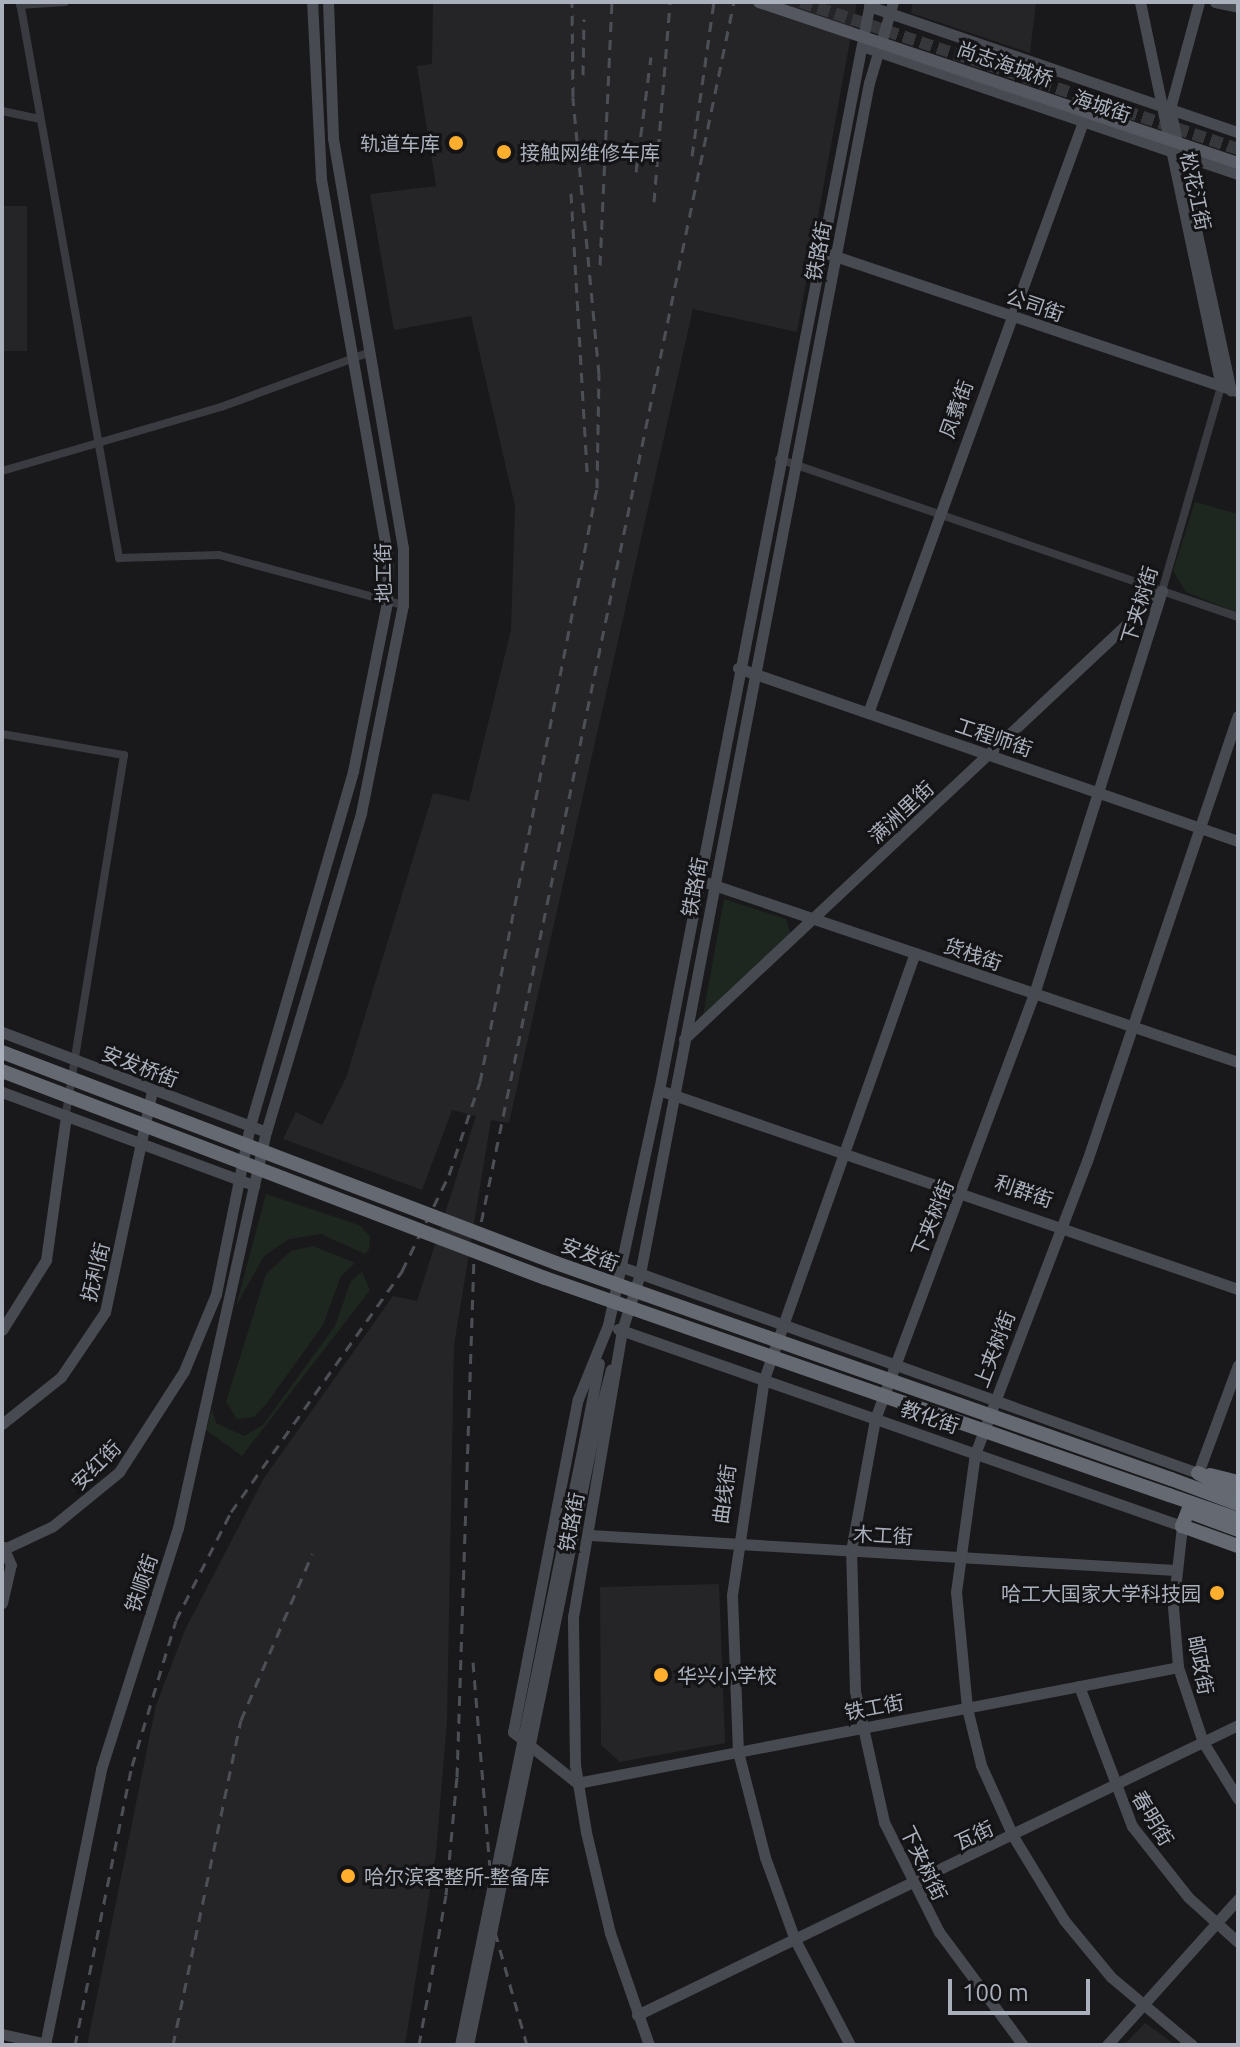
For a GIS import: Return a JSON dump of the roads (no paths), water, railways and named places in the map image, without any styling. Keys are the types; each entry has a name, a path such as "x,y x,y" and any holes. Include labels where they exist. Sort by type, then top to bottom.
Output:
{"highway":[{"name":"安发街","path":"2,1052 556,1263 1171,1479"},
{"name":"安发街","path":"2,1071 560,1283 1169,1495"},
{"name":"教化街","path":"1171,1479 1238,1482"},
{"name":"教化街","path":"1196,1480 1238,1495"},
{"name":"教化街","path":"1196,1480 1238,1504"},
{"name":"教化街","path":"1169,1495 1187,1514 1238,1546"},
{"name":"教化街","path":"1187,1514 1238,1519"},
{"name":"教化街","path":"1187,1514 1238,1530"}],"main road":[{"name":"地工街","path":"250,1126 341,821 387,601 386,541 321,178 312,2"},
{"name":"地工街","path":"266,1132 361,813 403,605 403,548 333,138 328,2"},
{"name":"尚志海城桥","path":"759,2 1238,163"},
{"name":"松花江街","path":"1140,2 1230,390"},
{"path":"1166,107 1199,2"},
{"path":"1215,2 1238,7"},
{"name":"海城街","path":"869,4 892,8 1238,132"},
{"name":"铁路街","path":"577,1783 513,1732 578,1399 608,1325 659,1090 696,879 869,4"},
{"name":"铁路街","path":"649,2045 602,1905 577,1783 573,1617 622,1330 640,1274 835,256 879,51 892,8"},
{"name":"海城街","path":"862,46 1084,119 1238,174"},
{"name":"凤翥街","path":"868,713 935,514 1084,119"},
{"name":"公司街","path":"821,251 1230,390"},
{"name":"满洲里街","path":"664,1058 1162,591"},
{"name":"下夹树街","path":"1023,2045 976,1990 912,1884 884,1822 860,1728 851,1551 875,1419 1034,994 1162,591"},
{"name":"工程师街","path":"738,668 1238,841"},
{"name":"上夹树街","path":"1192,2045 1143,2005 1064,1920 1013,1836 981,1765 967,1708 959,1557 975,1454 1063,1224 1196,827 1238,716"},
{"name":"货栈街","path":"696,879 816,916 915,953 1238,1062"},
{"name":"曲线街","path":"850,2045 795,1940 738,1752 735,1544 764,1379 781,1326 849,1150 915,953"},
{"name":"安发桥街","path":"2,1032 266,1132"},
{"name":"利群街","path":"659,1090 963,1189 1238,1289"},
{"name":"抚利街","path":"2,1424 61,1377 105,1312 152,1091"},
{"path":"2,1092 142,1141 254,1185"},
{"path":"2,1330 46,1260 66,1115"},
{"path":"239,1179 250,1126"},
{"name":"铁顺街","path":"46,2044 101,1769 178,1528 266,1132"},
{"name":"安红街","path":"3,1549 53,1526 119,1472 184,1371 216,1294 239,1179"},
{"name":"教化街","path":"622,1267 994,1401 1196,1480"},
{"path":"468,2045 588,1441 608,1325"},
{"name":"教化街","path":"608,1325 975,1454 1187,1514"},
{"path":"588,1441 622,1330"},
{"path":"1196,1480 1238,1365"},
{"name":"铁路街","path":"460,2045 588,1441"},
{"name":"邮政街","path":"1187,1514 1175,1570 1178,1667 1203,1742 1238,1799"},
{"name":"木工街","path":"590,1535 1175,1570"},
{"path":"2,1603 11,1565 3,1549"},
{"name":"铁工街","path":"577,1783 1178,1667"},
{"name":"春明街","path":"1079,1686 1114,1788 1152,1855 1216,1924 1238,1942"},
{"name":"瓦街","path":"637,2015 1114,1788 1238,1725"},
{"path":"1107,2045 1238,1899"},
{"path":"2,2034 46,2044"}],"street":[{"path":"65,2 20,3 94,444 119,558 219,555 403,605"},
{"path":"2,111 39,119"},
{"path":"2,471 94,444 368,353"},
{"name":"下夹树街","path":"1162,591 1230,390"},
{"path":"779,459 1238,617"},
{"path":"2,734 124,755 66,1115"}],"tunnel":[{"path":"801,2 1238,149"}],"railway":[{"path":"75,2045 132,1766 176,1620 231,1512 402,1271 449,1175 480,1082 597,488 599,374 573,97 572,2"},
{"path":"600,265 612,2"},
{"path":"654,202 670,2"},
{"path":"692,156 714,2"},
{"path":"419,2045 446,1895 457,1777 474,1257 734,2"},
{"path":"583,75 584,19"},
{"path":"636,172 651,57"},
{"path":"571,193 587,472"},
{"path":"173,2045 241,1720 312,1554"},
{"path":"473,1662 495,1932 527,2045"}],"place":[{"name":"轨道车库","path":"456,143"},
{"name":"接触网维修车库","path":"504,152"},
{"name":"哈工大国家大学科技园","path":"1217,1593"},
{"name":"华兴小学校","path":"661,1675"},
{"name":"哈尔滨客整所-整备库","path":"348,1876"}]}
